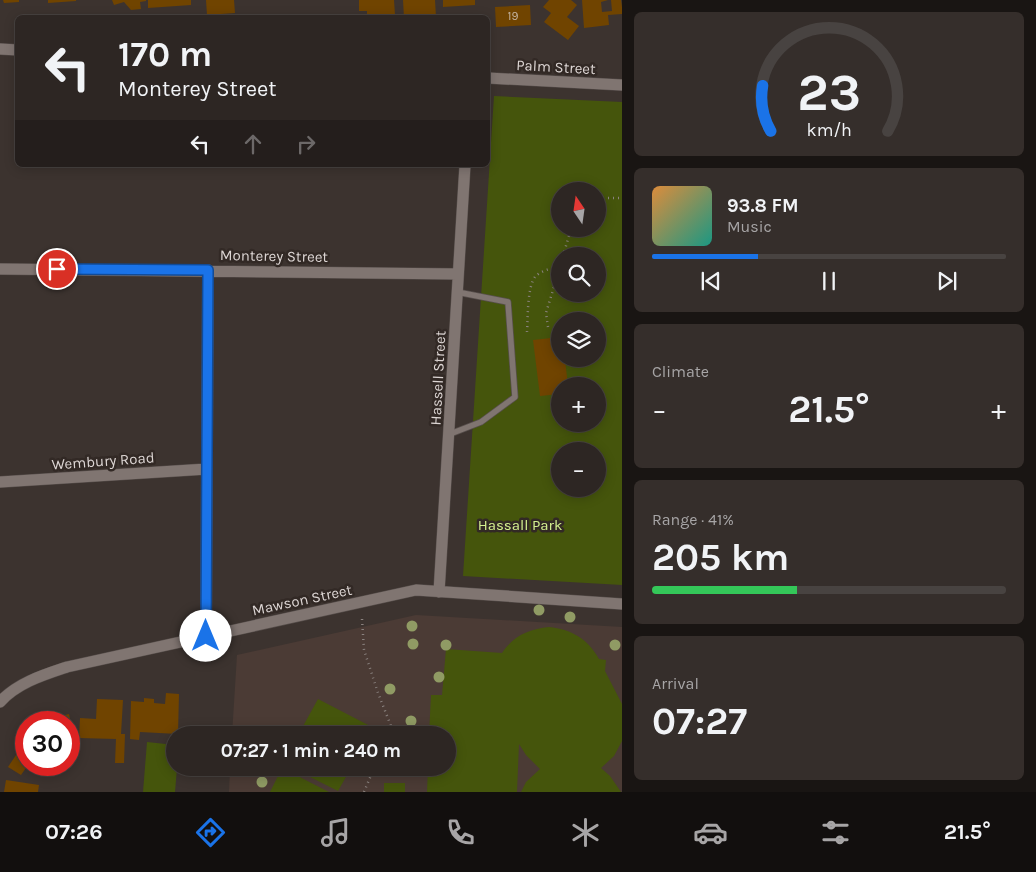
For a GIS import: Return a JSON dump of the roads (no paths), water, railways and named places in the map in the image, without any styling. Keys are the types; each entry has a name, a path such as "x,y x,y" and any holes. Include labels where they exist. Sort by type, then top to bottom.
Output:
{"street":[{"path":"0,49 15,50"},
{"name":"Palm Street","path":"490,78 622,85"},
{"name":"Hassell Street","path":"439,592 466,167"},
{"name":"Monterey Street","path":"0,269 458,274"},
{"path":"206,636 208,270"},
{"name":"Wembury Road","path":"0,482 207,470"},
{"name":"Mawson Street","path":"0,702 8,693 34,678 67,667 416,590 622,604"}],"lane":[{"path":"450,434 480,422 515,398 508,302 457,292"}],"park label":[{"name":"Hassall Park","path":"520,525"}]}
